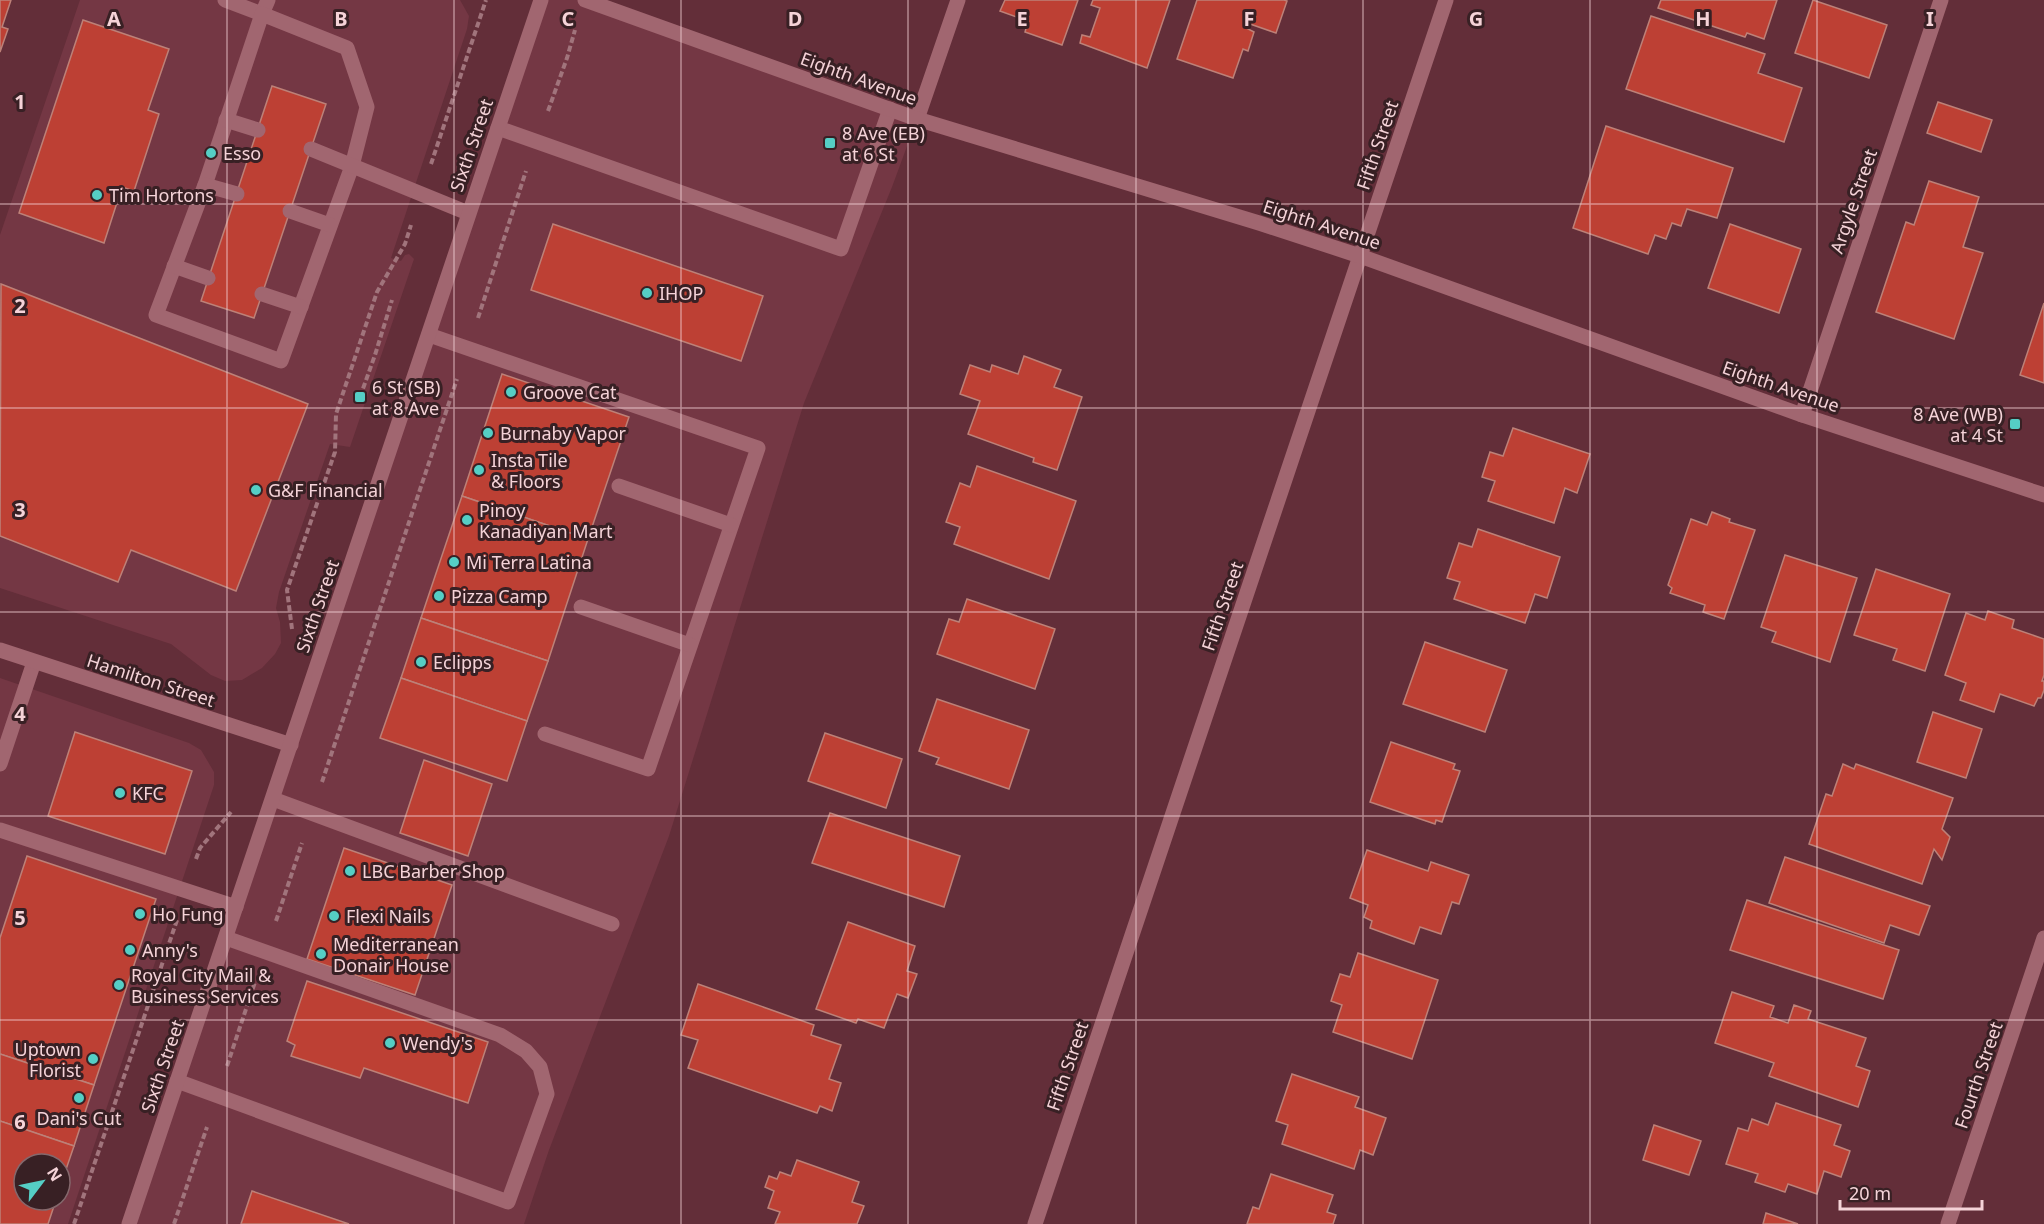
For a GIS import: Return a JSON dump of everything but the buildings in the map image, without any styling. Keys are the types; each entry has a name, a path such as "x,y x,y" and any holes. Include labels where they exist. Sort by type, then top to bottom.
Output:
{"street":[{"path":"225,0 265,7 347,48 367,107 352,166 281,361 156,315 205,185 265,7"},
{"name":"Sixth Street","path":"129,1224 541,0"},
{"name":"Eighth Avenue","path":"585,0 918,119 1360,256 1802,415 2044,495"},
{"path":"918,119 958,0"},
{"name":"Fifth Street","path":"1035,1224 1446,0"},
{"name":"Argyle Street","path":"1802,415 1941,0"},
{"path":"498,129 841,249 890,109"},
{"path":"226,120 258,130"},
{"path":"311,149 468,213"},
{"path":"205,185 237,194"},
{"path":"290,211 330,225"},
{"path":"174,266 208,278"},
{"path":"262,294 301,307"},
{"path":"429,335 758,448 648,769 545,734"},
{"path":"619,486 731,525"},
{"path":"581,607 690,645"},
{"name":"Hamilton Street","path":"0,650 291,745"},
{"path":"0,764 34,662"},
{"path":"273,799 612,924"},
{"path":"0,830 236,907"},
{"path":"177,1081 508,1202 547,1094 540,1067 526,1051 500,1035 226,938"},
{"name":"Fourth Street","path":"1948,1224 2044,938"}],"path":[{"path":"431,165 486,0"},
{"path":"546,115 567,58"},
{"path":"478,315 528,167"},
{"path":"291,637 292,629 286,590 335,452 336,414 377,292 405,244"},
{"path":"360,397 392,300"},
{"path":"319,791 459,375"},
{"path":"196,859 200,848 231,812 234,803"},
{"path":"274,926 302,841"},
{"path":"74,1224 180,910"},
{"path":"228,1065 256,980"},
{"path":"174,1224 208,1124"}],"shaded area":[{"path":"80,0 460,0 469,16 467,29 391,258 401,261 405,255 409,254 414,259 350,447 330,444 279,592 276,608 280,622 281,643 275,654 262,668 242,680 225,681 211,675 171,644 0,588 0,235"},
{"path":"541,0 585,0 917,119 892,187 804,403 669,836 549,1150 524,1224 129,1224"},
{"path":"0,678 189,743 201,750 214,772 214,785 72,1212 72,1152 12,1152 12,1212 72,1212 68,1224 0,1224"}],"place":[{"name":"8 Ave (EB) at 6 St","path":"830,143"},
{"name":"Esso","path":"211,153"},
{"name":"Tim Hortons","path":"97,195"},
{"name":"IHOP","path":"647,293"},
{"name":"Groove Cat","path":"511,392"},
{"name":"6 St (SB) at 8 Ave","path":"360,397"},
{"name":"8 Ave (WB) at 4 St","path":"2015,424"},
{"name":"Burnaby Vapor","path":"488,433"},
{"name":"Insta Tile & Floors","path":"479,470"},
{"name":"G&F Financial","path":"256,490"},
{"name":"Pinoy Kanadiyan Mart","path":"467,520"},
{"name":"Mi Terra Latina","path":"454,562"},
{"name":"Pizza Camp","path":"439,596"},
{"name":"Eclipps","path":"421,662"},
{"name":"KFC","path":"120,793"},
{"name":"LBC Barber Shop","path":"350,871"},
{"name":"Ho Fung","path":"140,914"},
{"name":"Flexi Nails","path":"334,916"},
{"name":"Anny's","path":"130,950"},
{"name":"Mediterranean Donair House","path":"321,954"},
{"name":"Royal City Mail & Business Services","path":"119,985"},
{"name":"Wendy's","path":"390,1043"},
{"name":"Uptown Florist","path":"93,1059"},
{"name":"Dani's Cut","path":"79,1098"}]}
